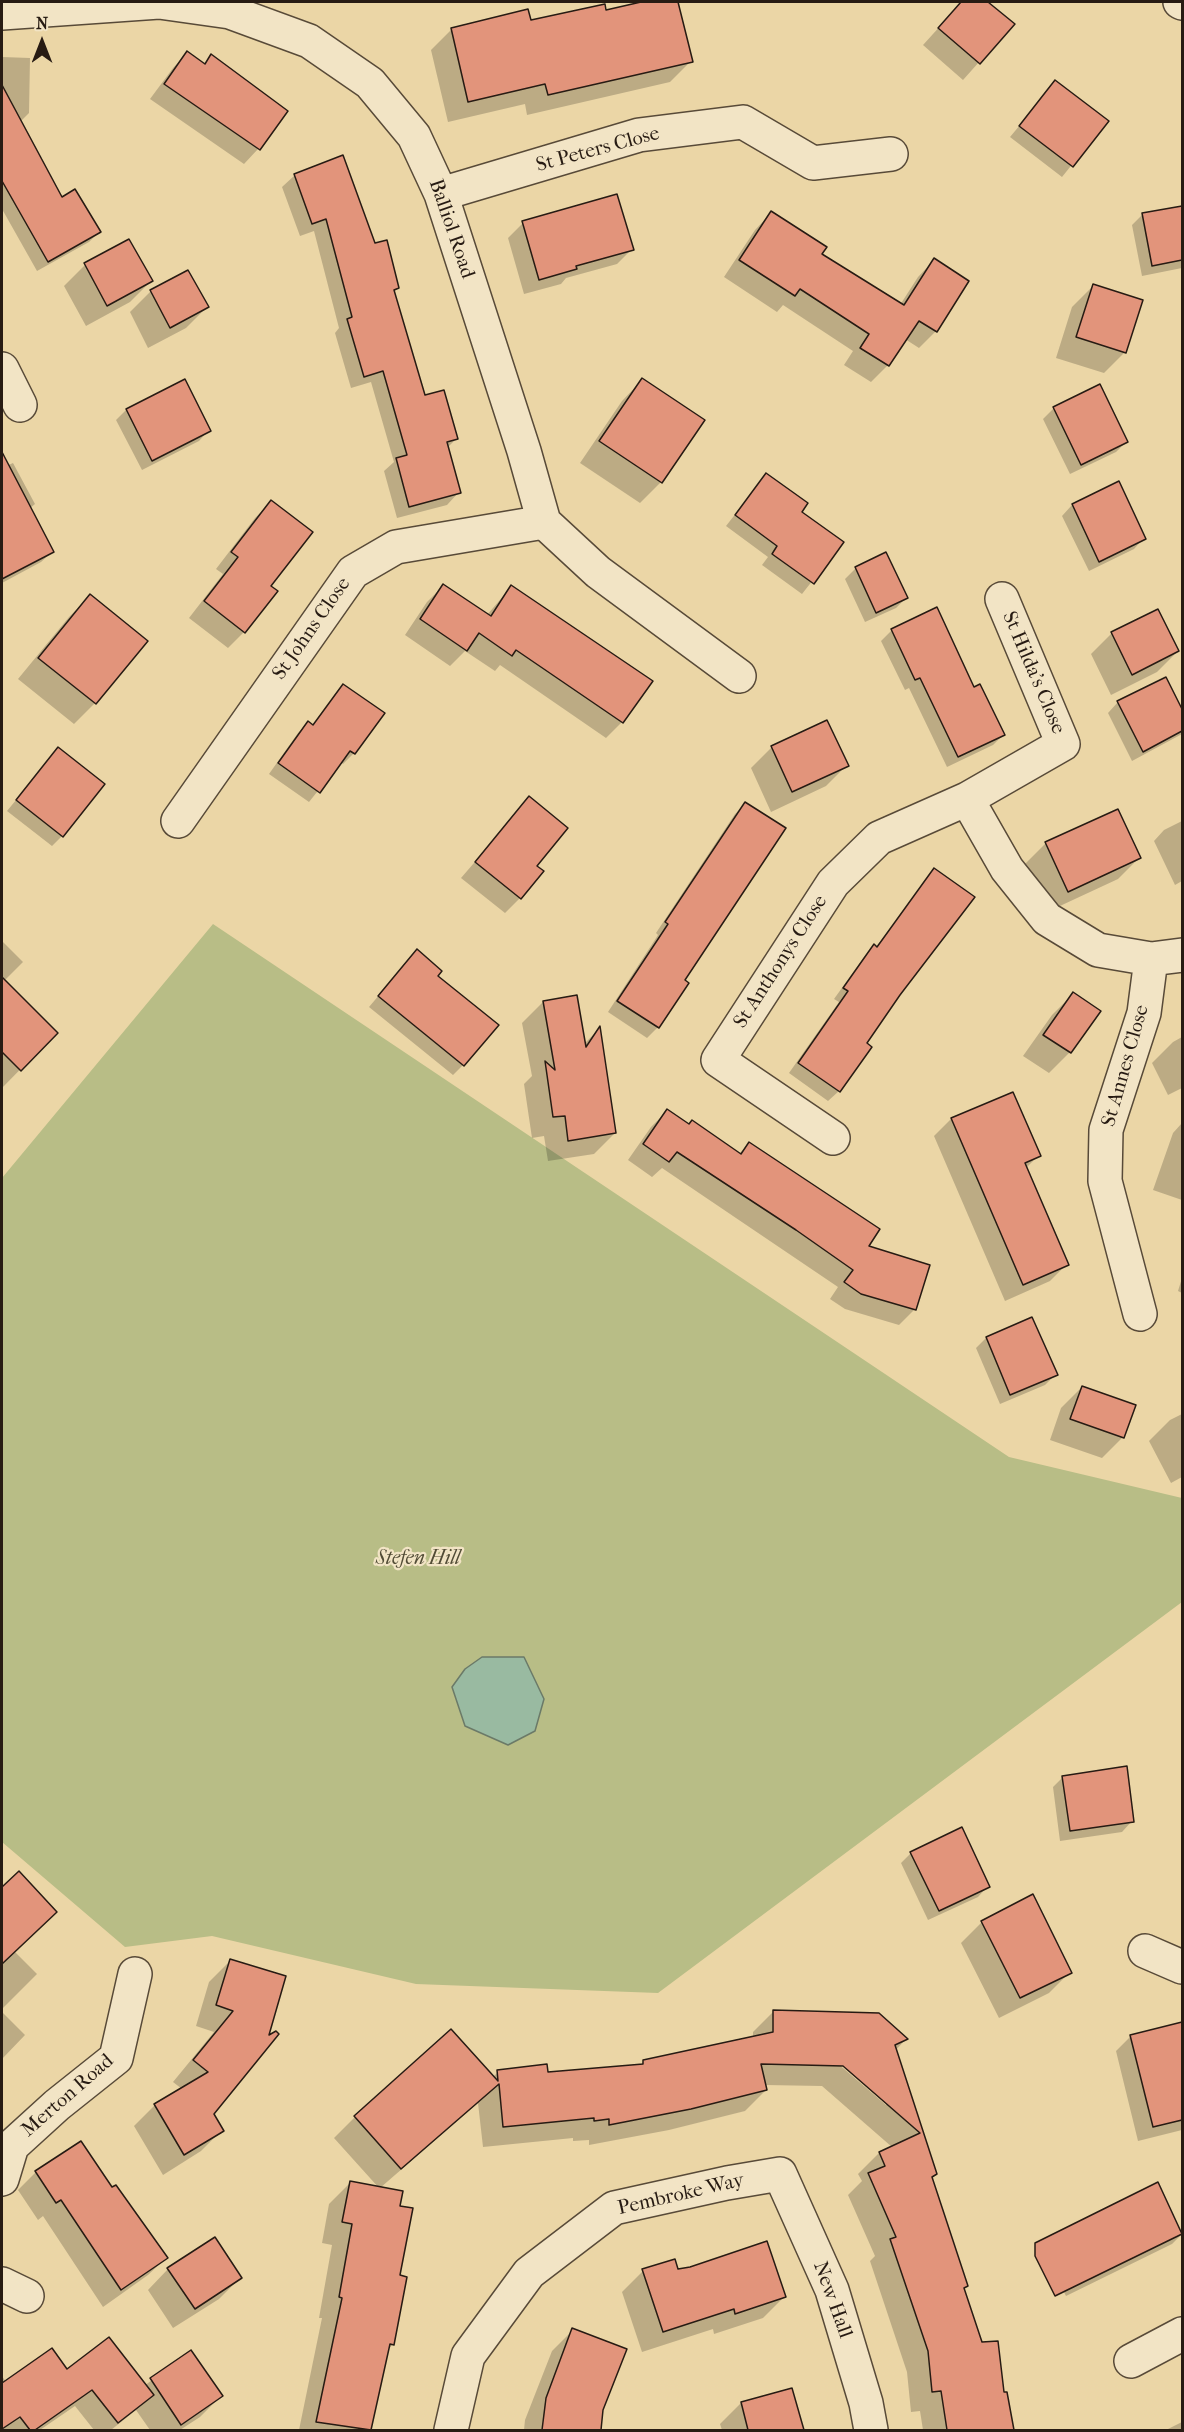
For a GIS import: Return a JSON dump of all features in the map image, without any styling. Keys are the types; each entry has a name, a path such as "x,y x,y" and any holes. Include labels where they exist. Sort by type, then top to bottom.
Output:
{"street":[{"name":"Balliol Road","path":"2,13 159,2 230,12 309,41 370,83 414,136 441,194 524,451 544,522"},
{"name":"St Peters Close","path":"441,194 639,135 743,122 813,163 891,154"},
{"path":"2,369 20,405"},
{"path":"544,522 598,572 739,676"},
{"name":"St Johns Close","path":"178,821 353,572 396,547 544,522"},
{"name":"St Hilda's Close","path":"967,799 1063,744 1002,599"},
{"path":"967,799 1006,869 1047,919 1098,950 1151,959 1182,955"},
{"name":"St Anthonys Close","path":"833,1138 718,1060 833,883 879,838 967,799"},
{"name":"St Annes Close","path":"1140,1314 1105,1181 1106,1130 1144,1013 1151,959"},
{"path":"1145,1951 1182,1967"},
{"name":"Merton Road","path":"2,2179 12,2146 57,2105 116,2058 135,1974"},
{"name":"Pembroke Way","path":"451,2430 468,2356 529,2273 614,2208 727,2183 780,2174"},
{"name":"New Hall","path":"780,2174 832,2290 866,2403 871,2430"},
{"path":"1131,2361 1182,2334"}],"green space":[{"name":"Stefen Hill","path":"213,924 1009,1457 1182,1498 1182,1602 658,1993 416,1984 212,1936 125,1947 2,1842 2,1178"}],"shaded area":[{"path":"482,1657 524,1657 544,1699 535,1731 508,1745 465,1726 452,1687 465,1669"}],"building":[{"path":"641,2 678,2 693,62 548,95 545,84 468,102 451,28 528,9 531,20 605,4 606,10"},
{"path":"961,2 988,2 1015,24 980,64 938,28"},
{"path":"187,51 205,64 211,54 288,111 260,150 164,84"},
{"path":"1055,80 1109,121 1073,167 1019,126"},
{"path":"2,85 62,197 75,189 101,232 48,262 2,181"},
{"path":"343,155 375,243 387,240 399,288 394,290 425,395 444,390 458,439 447,442 461,493 409,507 396,458 407,455 383,371 364,377 347,319 352,317 326,219 312,224 294,174"},
{"path":"617,194 634,250 576,266 577,269 539,280 522,221"},
{"path":"1182,206 1182,260 1152,266 1142,213"},
{"path":"771,211 827,247 822,254 904,305 934,258 969,281 937,332 919,321 889,366 860,348 869,334 800,289 795,296 739,260"},
{"path":"129,239 153,281 107,306 84,263"},
{"path":"188,270 209,307 170,328 150,290"},
{"path":"1093,284 1143,300 1126,353 1076,337"},
{"path":"642,378 705,420 662,483 599,441"},
{"path":"185,379 211,431 152,461 126,409"},
{"path":"1100,384 1128,442 1081,465 1053,407"},
{"path":"2,452 54,552 2,579"},
{"path":"766,473 808,503 802,512 844,542 814,584 772,554 777,546 735,515"},
{"path":"1119,481 1146,539 1099,562 1072,504"},
{"path":"271,500 313,532 271,586 278,591 245,633 204,601 238,557 231,552"},
{"path":"886,552 908,598 876,613 855,567"},
{"path":"443,584 491,616 511,585 653,681 623,723 516,650 512,656 479,633 467,651 420,619"},
{"path":"90,594 148,641 96,704 38,658"},
{"path":"937,607 974,687 980,684 1005,735 958,757 920,678 915,680 891,629"},
{"path":"1158,609 1179,651 1132,675 1111,632"},
{"path":"1166,677 1182,709 1182,731 1143,752 1117,701"},
{"path":"343,684 385,713 355,754 350,751 320,793 278,763 308,721 313,725"},
{"path":"827,720 849,766 792,792 771,746"},
{"path":"58,747 105,784 63,837 16,800"},
{"path":"529,796 568,828 537,866 544,871 521,899 475,862"},
{"path":"745,802 786,828 685,980 689,983 659,1028 617,1001 668,924 665,922"},
{"path":"1118,809 1141,858 1068,892 1045,842"},
{"path":"934,868 975,897 900,995 867,1043 872,1047 840,1092 798,1063 848,991 843,988 874,944 877,947"},
{"path":"417,949 442,971 438,976 499,1025 464,1066 378,996"},
{"path":"2,977 58,1033 21,1071 2,1052"},
{"path":"1073,992 1101,1011 1071,1053 1043,1035"},
{"path":"577,995 586,1047 600,1026 616,1133 568,1141 565,1116 553,1117 545,1061 555,1070 543,1001"},
{"path":"1013,1092 1041,1156 1025,1163 1069,1265 1023,1285 951,1118"},
{"path":"667,1109 689,1124 692,1120 741,1154 749,1142 880,1229 869,1246 930,1265 916,1310 861,1294 844,1282 853,1270 796,1230 677,1152 669,1162 643,1144"},
{"path":"1032,1317 1058,1375 1010,1395 986,1337"},
{"path":"1082,1386 1136,1405 1124,1438 1070,1419"},
{"path":"1127,1766 1134,1822 1070,1831 1062,1776"},
{"path":"962,1827 990,1887 939,1911 910,1852"},
{"path":"19,1871 57,1912 2,1964 2,1887"},
{"path":"1033,1894 1072,1973 1020,1998 981,1921"},
{"path":"230,1959 286,1976 269,2035 276,2031 279,2034 214,2114 224,2131 184,2155 154,2104 208,2072 193,2060 233,2011 216,2005"},
{"path":"773,2010 879,2013 908,2039 895,2045 937,2174 932,2177 968,2286 964,2288 982,2342 998,2341 1004,2392 1007,2392 1014,2430 947,2430 941,2391 932,2392 928,2351 890,2239 896,2237 868,2173 885,2166 879,2152 920,2133 843,2066 761,2064 767,2090 691,2109 609,2125 609,2119 594,2121 594,2118 503,2127 499,2084 401,2169 354,2116 451,2029 498,2081 497,2070 547,2064 548,2072 643,2064 643,2060 773,2032"},
{"path":"1182,2022 1182,2120 1153,2127 1130,2035"},
{"path":"81,2141 112,2187 116,2185 168,2258 121,2290 61,2200 56,2203 35,2171"},
{"path":"350,2181 403,2191 400,2206 413,2208 400,2275 407,2277 394,2345 390,2344 371,2430 316,2422 342,2298 339,2297 352,2224 342,2222"},
{"path":"1158,2182 1182,2234 1055,2296 1035,2256 1035,2243"},
{"path":"215,2237 242,2278 195,2309 167,2268"},
{"path":"767,2241 786,2297 735,2314 734,2309 663,2332 642,2269 675,2259 678,2269 690,2267"},
{"path":"572,2328 627,2349 603,2410 601,2430 542,2430 546,2398"},
{"path":"109,2337 154,2395 118,2423 92,2390 35,2430 30,2430 20,2417 2,2429 2,2383 52,2348 67,2369"},
{"path":"191,2350 223,2396 181,2425 150,2378"},
{"path":"792,2388 804,2430 748,2430 741,2402"}]}
